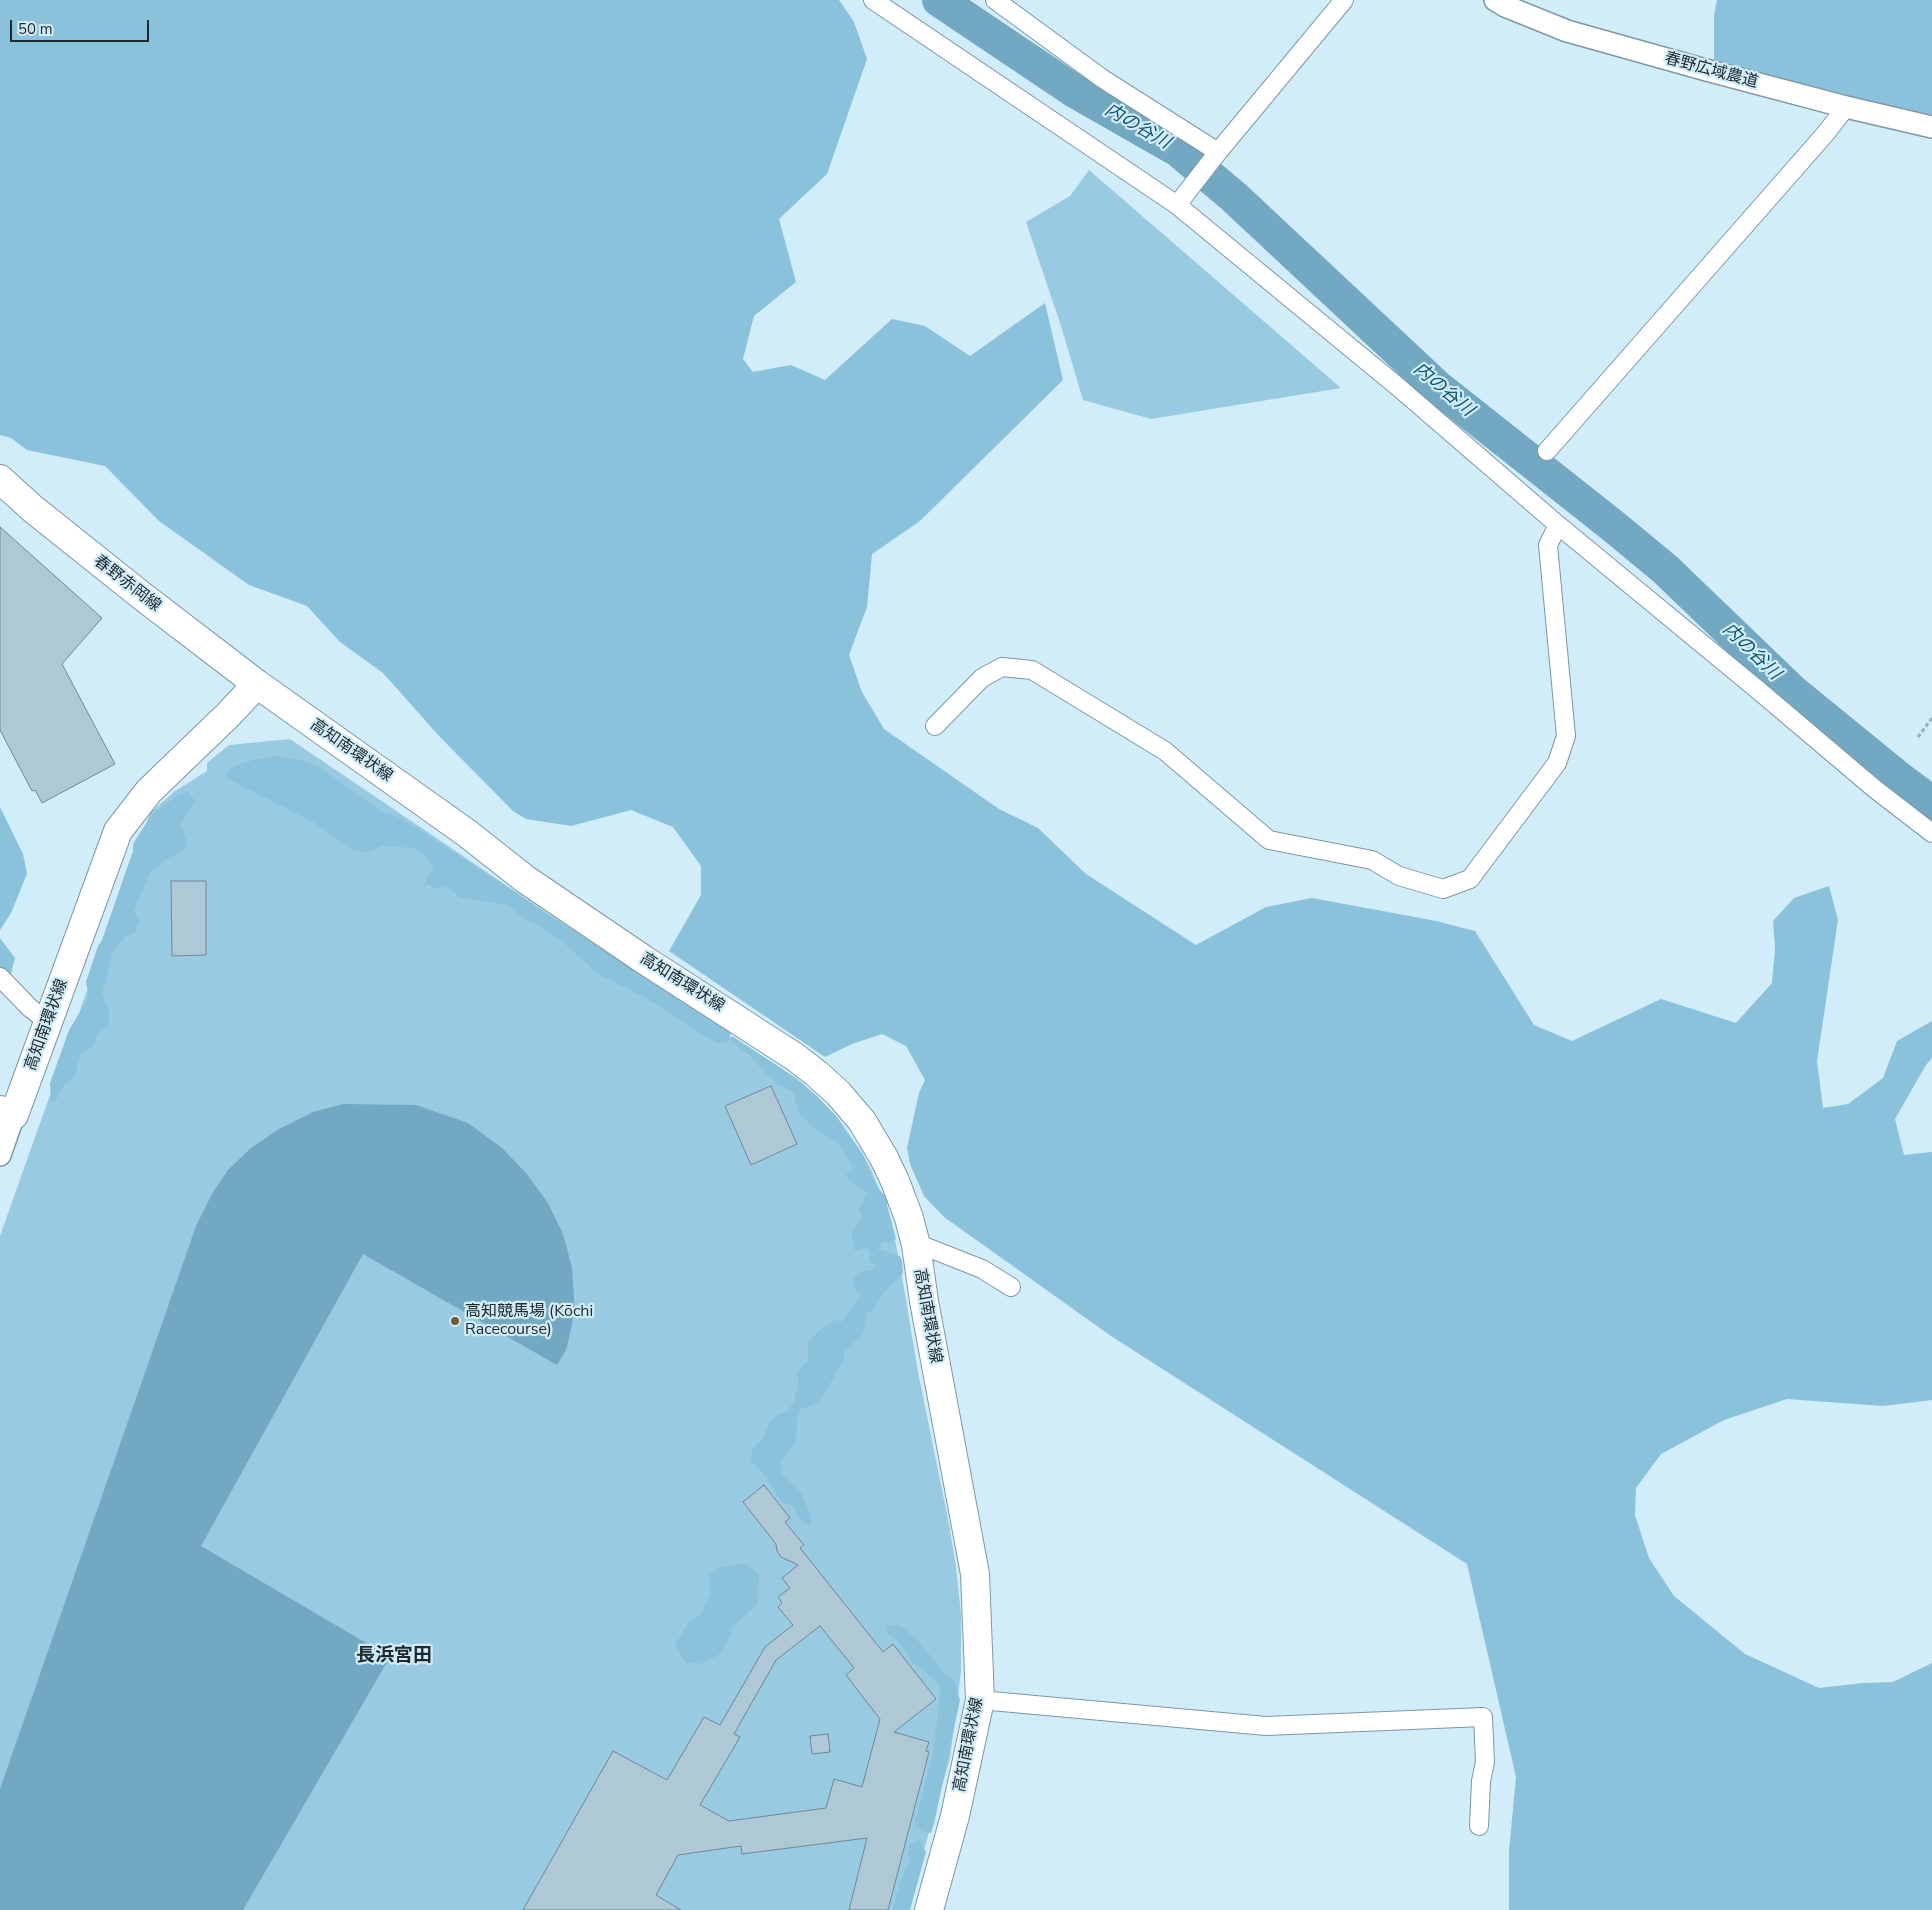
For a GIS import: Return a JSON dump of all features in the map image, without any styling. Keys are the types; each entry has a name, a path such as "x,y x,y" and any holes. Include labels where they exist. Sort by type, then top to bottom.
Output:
{"main road":[{"name":"春野赤岡線","path":"0,479 33,509 142,596 257,684"},
{"name":"高知南環状線","path":"7,1112 48,1022 118,831 149,790 228,715 257,684 468,834 525,879 643,959 743,1022 817,1074 849,1104 873,1138 895,1182 909,1218 916,1245 924,1301 975,1574 980,1700 955,1816 929,1910"}],"street":[{"path":"873,0 1180,200 1558,526 1876,789 1932,833"},
{"path":"996,0 1103,79 1216,155"},
{"path":"1180,200 1344,0"},
{"name":"春野広域農道","path":"1495,0 1505,6 1567,31 1846,107 1932,127"},
{"path":"1547,451 1826,133 1846,107"},
{"path":"935,726 982,678 1002,666 1032,670 1164,751 1269,840 1372,860 1399,876 1443,889 1470,880 1557,763 1566,736 1548,545 1558,526"},
{"path":"0,977 30,1008 48,1022"},
{"path":"0,1155 7,1112"},
{"path":"916,1245 929,1248 982,1269 1011,1287"},
{"path":"980,1700 1266,1726 1483,1717 1484,1762 1481,1781 1479,1826"}],"path":[{"path":"1918,737 1932,718"}],"shaded area":[{"path":"0,0 839,0 854,22 867,59 827,174 779,219 796,282 754,316 743,359 753,372 791,365 825,380 892,319 925,326 970,356 1045,303 1063,380 920,521 872,554 867,607 849,655 862,692 884,729 999,809 1038,828 1086,874 1196,945 1266,907 1312,898 1436,921 1475,931 1534,1025 1572,1041 1661,999 1736,1023 1772,983 1775,949 1773,921 1794,898 1829,886 1838,920 1817,1061 1823,1108 1848,1104 1883,1078 1897,1041 1932,1021 1932,1058 1895,1119 1904,1155 1932,1152 1932,1400 1883,1406 1787,1399 1724,1420 1661,1454 1636,1488 1635,1515 1649,1558 1674,1596 1745,1654 1819,1688 1893,1682 1932,1663 1932,1910 1509,1910 1509,1851 1516,1777 1467,1564 1111,1336 944,1217 924,1196 910,1164 907,1148 919,1093 925,1080 906,1046 882,1034 852,1044 825,1057 669,951 701,895 701,866 673,827 631,810 571,826 526,819 513,811 439,736 383,673 340,642 307,606 249,585 159,521 105,466 27,450 11,438 0,435"},
{"path":"1717,0 1932,0 1932,120 1908,109 1829,99 1714,62 1714,16"},
{"path":"1089,170 1341,388 1151,419 1083,400 1061,326 1026,222 1070,196"},
{"name":"高知競馬場 (Kōchi Racecourse)","path":"290,739 788,1076 863,1156 871,1169 891,1220 918,1372 949,1524 961,1614 961,1671 950,1758 907,1910 0,1910 0,1236 150,813 175,791 207,771 207,763 229,745"},
{"path":"277,756 318,766 384,813 401,818 731,1033 727,1043 717,1043 646,998 597,973 563,942 526,920 508,905 460,897 446,886 438,889 425,883 434,867 426,856 414,848 383,846 370,852 352,850 313,822 226,778 227,772 233,767 253,760"},
{"path":"188,792 195,801 181,824 187,843 183,851 168,858 151,871 134,910 139,921 135,932 124,938 112,954 102,994 109,1012 109,1026 98,1033 94,1045 80,1055 74,1077 64,1086 55,1101 51,1102 50,1083 69,1030 89,997 86,982 133,851 133,844 152,814 177,796"},
{"path":"0,807 23,854 27,874 11,913 0,930"},
{"path":"0,938 15,958 10,977 0,968"},
{"path":"732,1036 796,1078 837,1117 864,1156 873,1180 890,1201 887,1205 896,1239 890,1242 883,1241 877,1249 900,1256 902,1261 903,1273 882,1295 873,1310 867,1313 862,1335 843,1353 844,1359 822,1398 813,1405 800,1409 796,1423 797,1435 793,1446 781,1461 782,1474 802,1494 811,1516 810,1527 799,1518 793,1506 781,1501 767,1478 751,1461 753,1448 763,1439 770,1421 788,1411 794,1401 799,1380 797,1372 808,1361 808,1343 819,1331 837,1319 842,1322 861,1295 854,1286 853,1278 862,1271 873,1270 875,1266 870,1261 870,1252 867,1247 854,1250 852,1232 863,1217 859,1211 867,1193 850,1181 846,1174 853,1170 851,1163 837,1142 813,1127 799,1113 793,1091 775,1083 751,1057 730,1040"},
{"path":"343,1104 416,1105 468,1123 502,1148 526,1173 548,1203 563,1234 572,1268 574,1297 572,1325 566,1350 557,1365 363,1254 201,1546 390,1657 243,1910 0,1910 0,1789 196,1226 213,1192 228,1170 251,1148 279,1129 313,1112"},
{"path":"745,1563 759,1574 757,1605 733,1626 720,1654 700,1664 685,1662 675,1645 690,1620 700,1615 710,1595 709,1576 717,1568"},
{"path":"899,1625 915,1637 944,1673 954,1681 960,1700 931,1833 922,1831 915,1822 933,1753 940,1696 939,1685 913,1663 900,1643 887,1633 886,1626"},
{"path":"919,1840 926,1852 910,1910 892,1910 899,1889 898,1886 910,1861 908,1856 909,1844"}],"building":[{"path":"0,527 102,618 62,664 115,764 42,803 35,790 32,791 0,730"},
{"path":"171,881 206,881 206,955 172,956"},
{"path":"771,1086 797,1144 751,1165 725,1106"},
{"path":"764,1485 790,1518 785,1522 804,1545 800,1548 883,1652 893,1644 936,1699 894,1732 929,1742 926,1751 929,1752 888,1910 849,1910 867,1838 742,1854 741,1846 678,1855 656,1895 681,1910 523,1910 613,1751 667,1780 704,1717 720,1725 765,1647 793,1625 778,1607 782,1603 778,1597 790,1588 782,1578 798,1565 781,1557 777,1551 776,1544 743,1502","holes":["820,1626 854,1668 846,1675 880,1719 862,1787 834,1779 826,1808 729,1821 700,1805 740,1737 734,1734 776,1660"]},
{"path":"828,1734 830,1752 812,1754 810,1736"}],"waterway":[{"name":"内の谷川","path":"939,0 1073,90 1178,150 1234,197 1436,386 1665,569 1793,692 1932,803"}],"place":[{"name":"高知競馬場 (Kōchi Racecourse)","path":"455,1321"}],"district":[{"name":"長浜宮田","path":"394,1656"}]}
